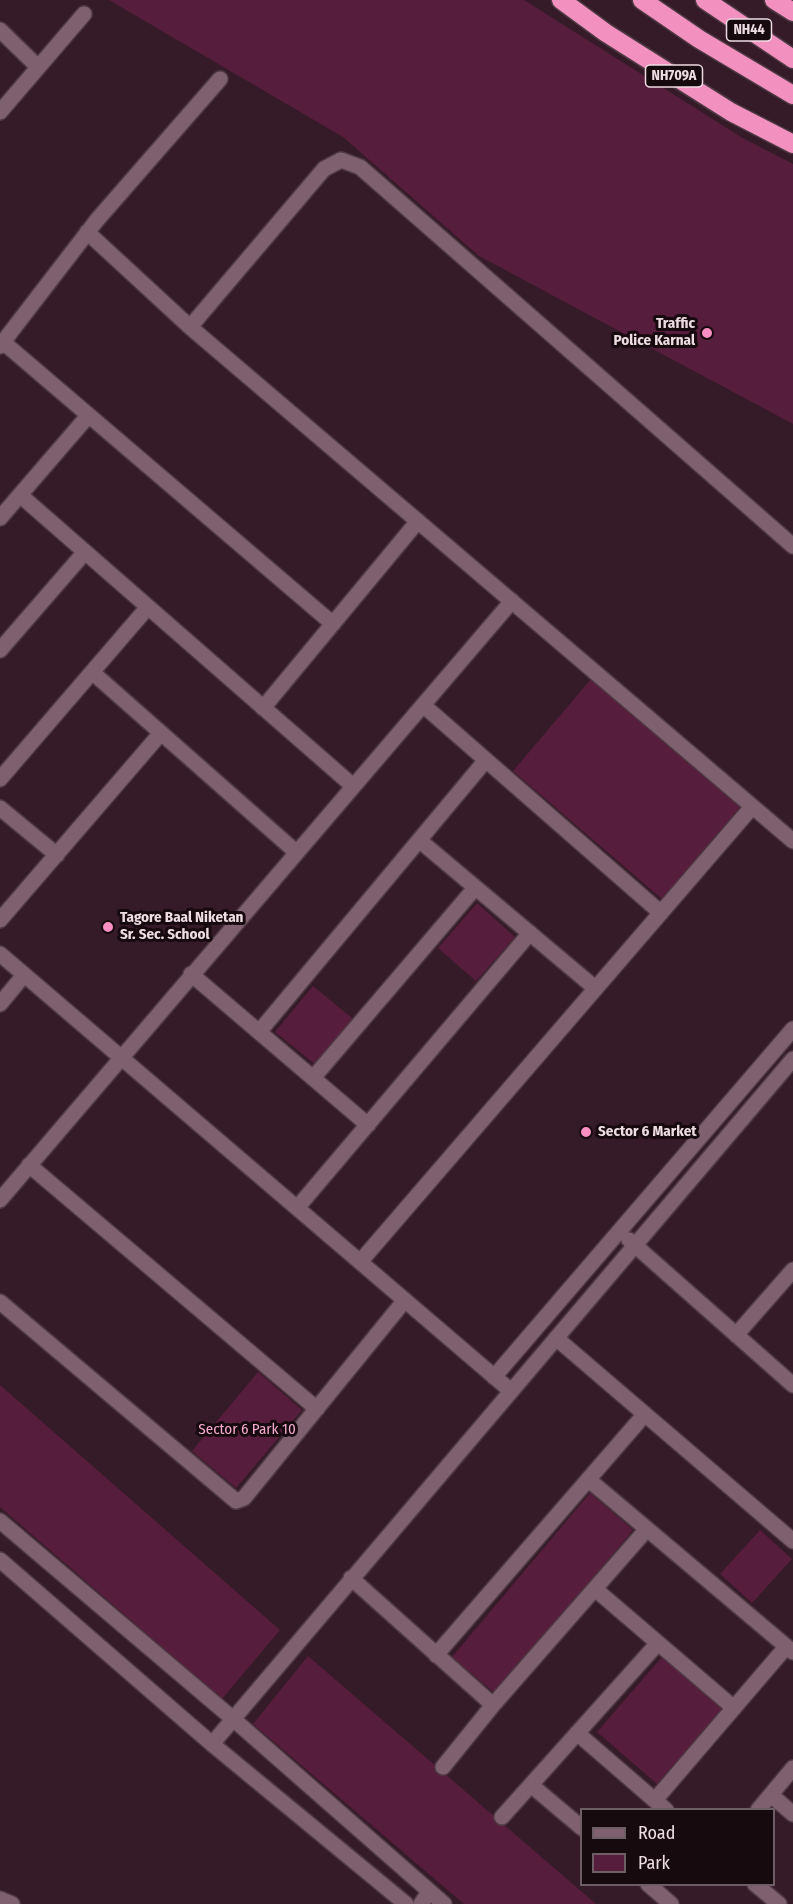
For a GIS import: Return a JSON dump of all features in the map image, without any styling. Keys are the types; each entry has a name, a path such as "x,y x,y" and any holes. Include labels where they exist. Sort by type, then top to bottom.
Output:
{"highway":[{"name":"NH709A","path":"561,0 606,33 731,112 793,144"},
{"name":"NH44","path":"642,0 699,39 793,95"},
{"name":"NH44","path":"705,0 793,59"},
{"path":"774,0 793,12"}],"street":[{"path":"0,112 84,14"},
{"path":"0,30 38,67"},
{"path":"220,79 87,232 2,344 333,624"},
{"path":"190,327 324,169 341,160 360,166 793,546"},
{"path":"87,232 190,327 752,807 790,833"},
{"path":"0,518 88,416"},
{"path":"20,495 353,786"},
{"path":"263,708 418,521"},
{"path":"0,650 85,552"},
{"path":"0,1200 191,974 512,602"},
{"path":"0,779 148,607"},
{"path":"92,672 296,852"},
{"path":"423,705 660,913"},
{"path":"0,920 161,733"},
{"path":"259,1032 486,760"},
{"path":"360,1262 752,807"},
{"path":"0,808 57,855"},
{"path":"419,840 595,988"},
{"path":"313,1078 475,888"},
{"path":"297,1208 530,933"},
{"path":"0,954 511,1391"},
{"path":"191,974 368,1125"},
{"path":"0,1004 24,975"},
{"path":"494,1377 793,1029"},
{"path":"212,1744 793,1059"},
{"path":"29,1165 317,1409"},
{"path":"620,1232 793,1385"},
{"path":"736,1335 793,1270"},
{"path":"0,1302 236,1502 244,1498 405,1300"},
{"path":"556,1338 793,1541"},
{"path":"436,1655 645,1414"},
{"path":"577,1733 661,1805 734,1708 790,1649 589,1480"},
{"path":"0,1521 232,1718 425,1898 444,1904"},
{"path":"443,1767 493,1705 647,1529"},
{"path":"0,1560 212,1744 406,1904"},
{"path":"351,1578 493,1705"},
{"path":"595,1589 734,1708"},
{"path":"502,1817 658,1643"},
{"path":"760,1808 793,1768"},
{"path":"531,1785 580,1826"},
{"path":"771,1795 793,1814"},
{"path":"650,1886 671,1904"},
{"path":"757,1886 779,1904"},
{"path":"0,1899 12,1904"}],"green space":[{"path":"109,0 524,0 741,137 793,164 793,424 479,256 343,137"},
{"path":"591,679 740,807 662,899 513,771"},
{"path":"477,903 515,937 476,981 438,948"},
{"path":"313,986 353,1019 316,1065 275,1032"},
{"name":"Sector 6 Park 10","path":"258,1372 302,1410 236,1488 192,1451"},
{"path":"0,1385 280,1630 222,1699 0,1507"},
{"path":"590,1493 633,1530 496,1694 452,1657"},
{"path":"760,1530 792,1559 752,1603 720,1574"},
{"path":"308,1656 596,1904 464,1904 253,1724"},
{"path":"662,1657 722,1709 657,1784 597,1732"}],"place":[{"name":"Traffic Police Karnal","path":"707,333"},
{"name":"Tagore Baal Niketan Sr. Sec. School","path":"108,927"},
{"name":"Sector 6 Market","path":"586,1132"}]}
